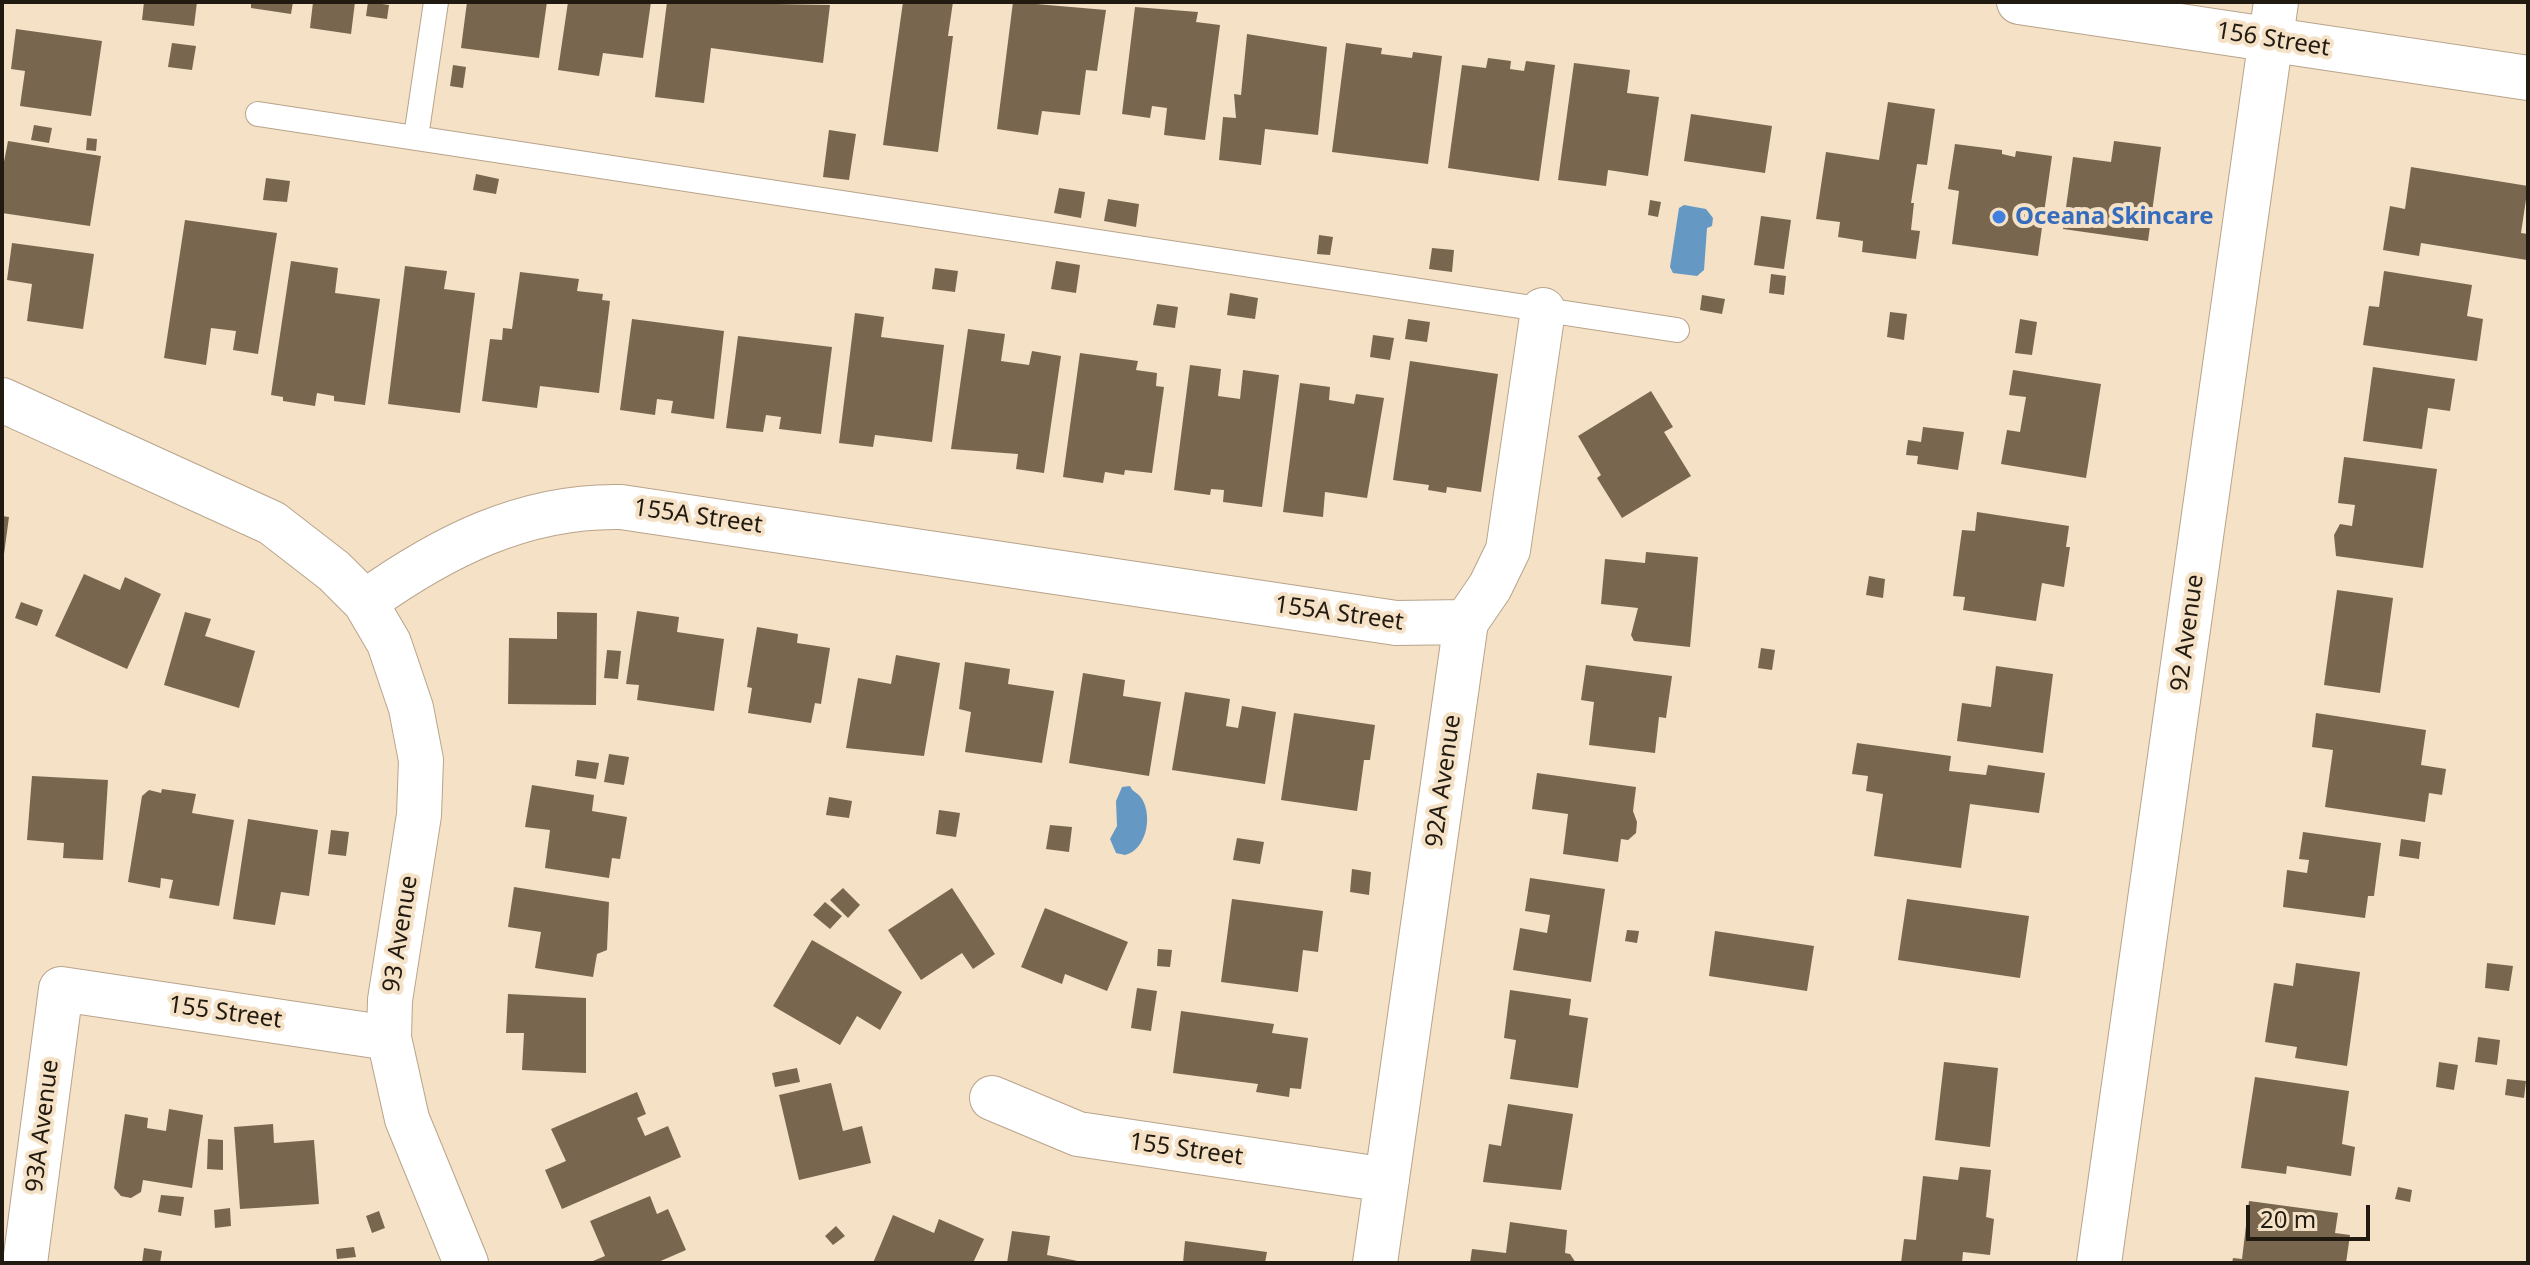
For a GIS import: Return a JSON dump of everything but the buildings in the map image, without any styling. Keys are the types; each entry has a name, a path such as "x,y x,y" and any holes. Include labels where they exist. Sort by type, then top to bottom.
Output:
{"street":[{"name":"156 Street","path":"2019,2 2273,21 2528,78"},
{"name":"92 Avenue","path":"2099,1263 2273,21"},
{"name":"92A Avenue","path":"1375,1263 1466,622 1508,550 1543,310"},
{"path":"2,400 252,512 299,542 365,602"},
{"name":"155A Street","path":"365,602 397,579 479,533 588,506 621,507 1396,623 1433,625 1466,622"},
{"name":"93 Avenue","path":"365,602 389,643 411,708 421,760 419,815 390,1000 389,1038 407,1119 466,1263"},
{"name":"155 Street","path":"61,989 389,1038"},
{"name":"93A Avenue","path":"25,1263 61,989"},
{"name":"155 Street","path":"992,1098 1078,1134 1387,1180"}],"lane":[{"path":"416,137 436,2"},
{"path":"258,114 1677,330"}],"water":[{"path":"1684,205 1706,209 1713,218 1712,226 1707,228 1704,270 1697,276 1673,273 1670,267 1679,208"},
{"path":"1130,786 1142,799 1147,823 1143,840 1125,855 1116,853 1110,839 1117,826 1116,801 1122,787"}],"place":[{"name":"Oceana Skincare","path":"1999,217"}]}
